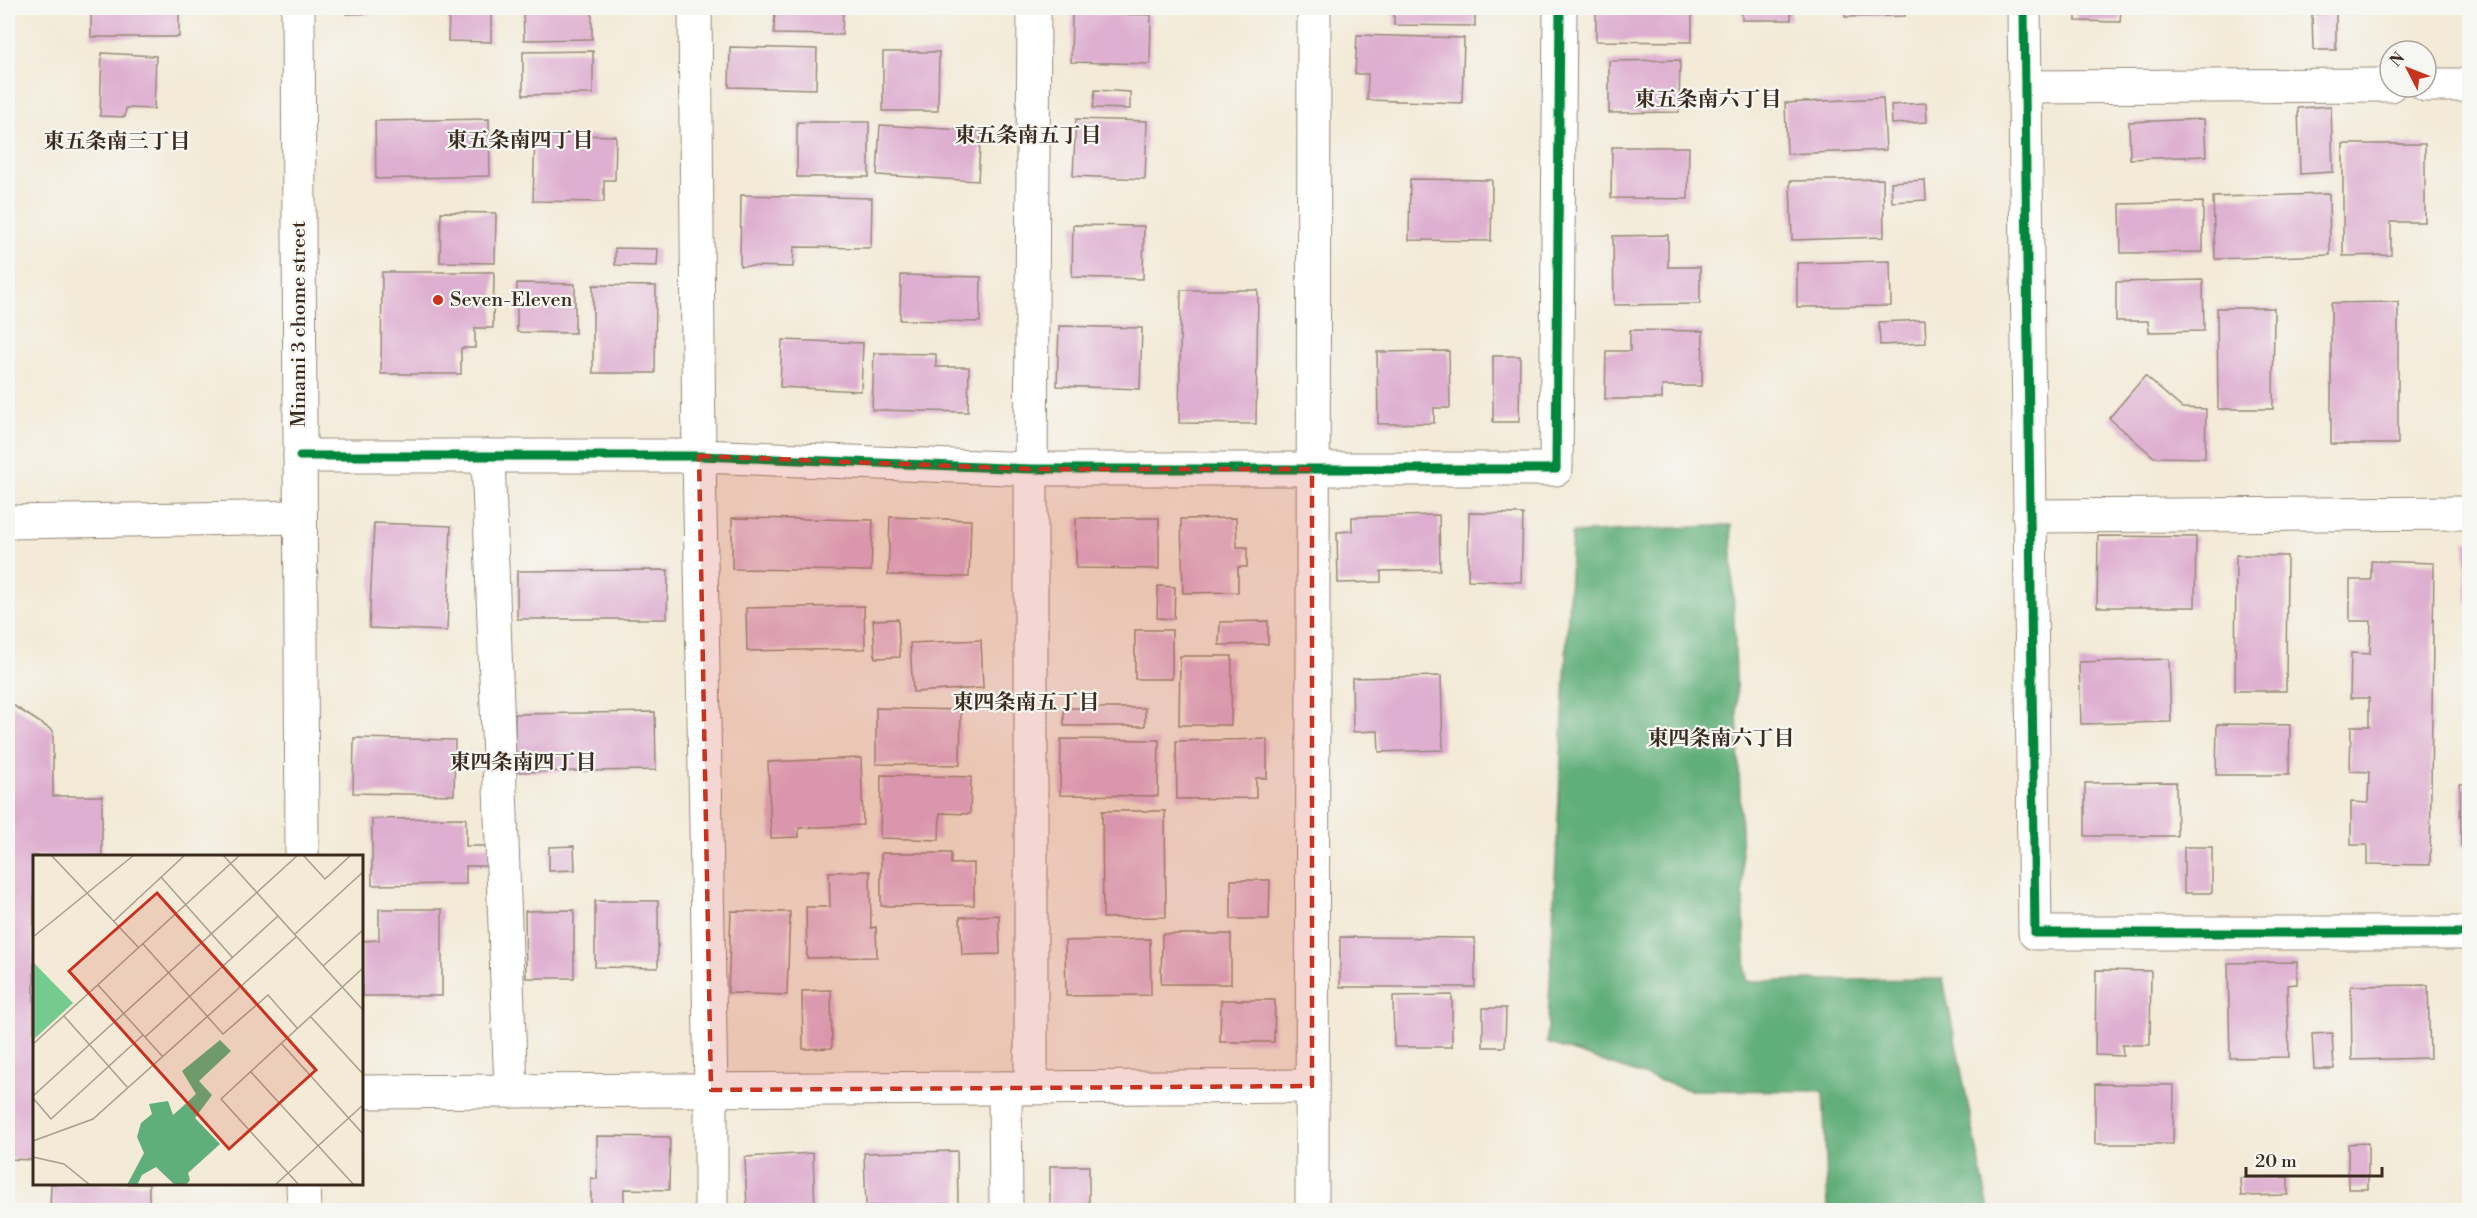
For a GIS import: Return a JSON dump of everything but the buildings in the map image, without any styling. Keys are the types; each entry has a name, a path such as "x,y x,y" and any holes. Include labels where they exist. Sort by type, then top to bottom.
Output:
{"street":[{"name":"Minami 3 chome street","path":"298,8 302,855"},
{"path":"695,8 699,456 711,1090 711,1210"},
{"path":"1006,1210 1018,1088 1030,469 1034,8"},
{"path":"1312,1210 1314,8"},
{"path":"300,456 699,456 1030,469 1556,469 1560,8"},
{"path":"2024,8 2035,933 2469,933"},
{"path":"2025,87 2378,85"},
{"path":"2438,85 2469,85"},
{"path":"488,456 511,1091"},
{"path":"2029,516 2469,513"},
{"path":"8,522 300,517"},
{"path":"363,1092 1312,1086"},
{"path":"303,1185 303,1210"}],"highlighted area":[{"path":"699,456 1031,469 1312,469 1312,1086 711,1090"}],"green space":[{"path":"1731,525 1746,981 1943,979 1989,1210 1828,1210 1823,1091 1688,1090 1547,1043 1572,533"}],"cycle path":[{"path":"300,456 699,456 1031,469 1556,469 1560,8"},
{"path":"2024,8 2035,933 2470,933"}],"place":[{"name":"Seven-Eleven","path":"438,300"}],"district":[{"name":"東五条南六丁目","path":"1708,100"},
{"name":"東五条南五丁目","path":"1028,136"},
{"name":"東五条南四丁目","path":"520,141"},
{"name":"東五条南三丁目","path":"117,142"},
{"name":"東四条南五丁目","path":"1026,703"},
{"name":"東四条南六丁目","path":"1721,739"},
{"name":"東四条南四丁目","path":"523,763"}]}
